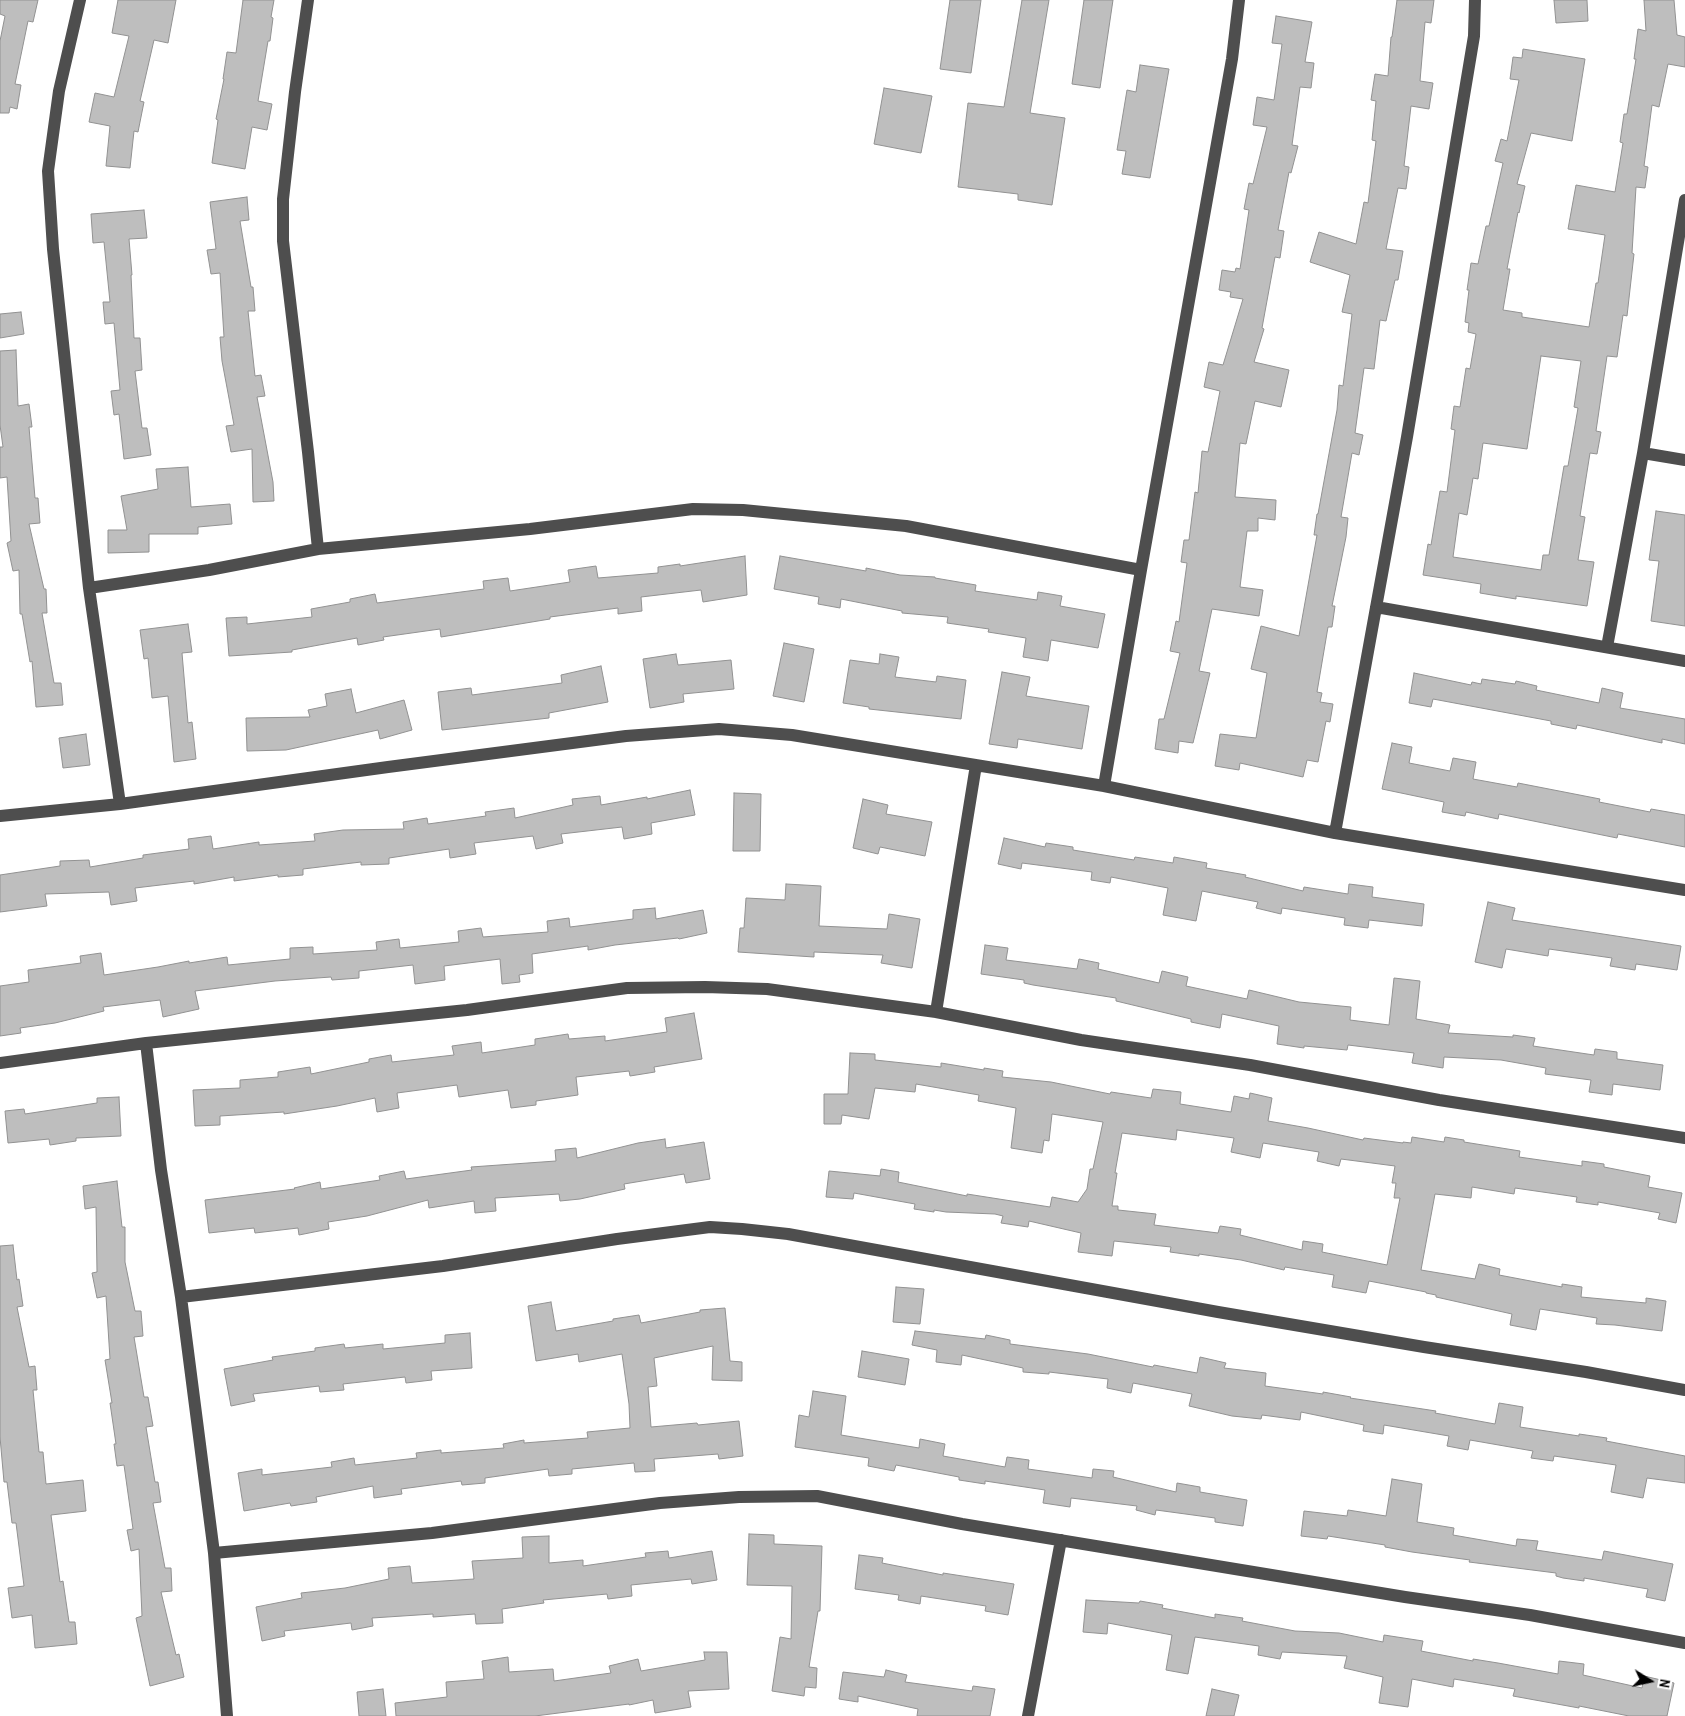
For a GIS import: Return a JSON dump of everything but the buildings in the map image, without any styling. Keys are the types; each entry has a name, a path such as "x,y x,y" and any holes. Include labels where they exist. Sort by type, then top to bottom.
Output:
{"street":[{"path":"80,0 60,91 48,171 53,249 89,588 120,804"},
{"path":"308,0 283,199 283,241 318,549"},
{"path":"1104,786 1232,59 1239,0"},
{"path":"1335,833 1407,437 1474,36 1475,0"},
{"path":"1607,647 1643,453 1685,200"},
{"path":"1643,453 1685,460"},
{"path":"89,588 209,570 318,549 530,529 693,509 743,510 906,526 1141,570"},
{"path":"1376,607 1685,661"},
{"path":"0,816 120,804 626,736 720,729 792,735 1104,786 1335,833 1685,890"},
{"path":"936,1012 976,765"},
{"path":"0,1063 146,1043 467,1010 627,988 705,987 767,989 936,1012 1081,1040 1250,1065 1439,1100 1685,1138"},
{"path":"146,1043 161,1170 181,1297 214,1552 227,1716"},
{"path":"181,1297 443,1266 617,1239 710,1227 788,1234 1218,1312 1685,1390"},
{"path":"214,1552 432,1533 660,1503 739,1497 817,1496 962,1524 1405,1598 1530,1615 1685,1643"},
{"path":"1028,1716 1061,1540"}]}
